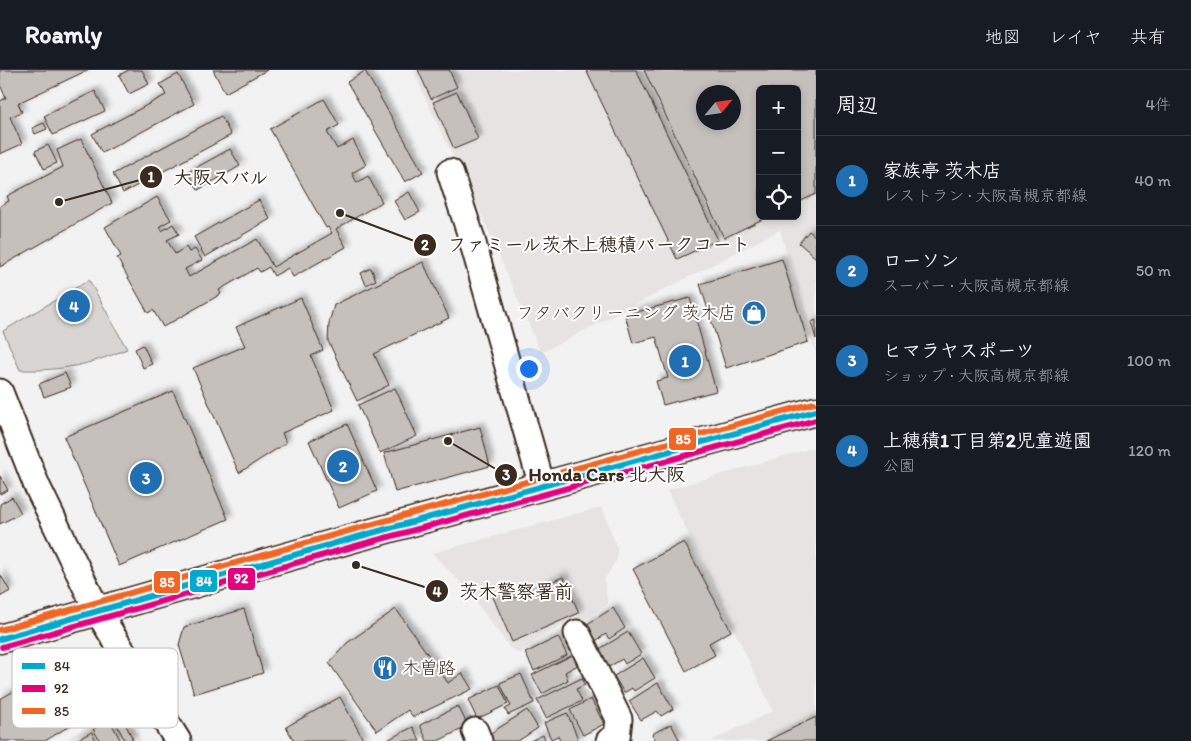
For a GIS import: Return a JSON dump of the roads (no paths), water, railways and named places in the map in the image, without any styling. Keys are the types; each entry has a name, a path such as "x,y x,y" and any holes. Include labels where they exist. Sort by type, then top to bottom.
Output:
{"main road":[{"path":"0,639 341,542 816,411"}],"street":[{"path":"450,172 473,242 542,486"},
{"path":"0,392 37,486 98,612 120,648"},
{"path":"577,633 619,719 617,737 609,741"},
{"path":"170,728 178,741"}],"place":[{"name":"大阪スバル","path":"59,202"},
{"name":"ファミール茨木上穂積パークコート","path":"340,213"},
{"name":"上穂積1丁目第2児童遊園","path":"74,306"},
{"name":"フタバクリーニング 茨木店","path":"754,313"},
{"name":"家族亭 茨木店","path":"685,361"},
{"name":"Honda Cars 北大阪","path":"448,441"},
{"name":"ローソン","path":"343,466"},
{"name":"ヒマラヤスポーツ","path":"146,478"},
{"name":"茨木警察署前","path":"356,565"},
{"name":"木曽路","path":"385,668"}]}
